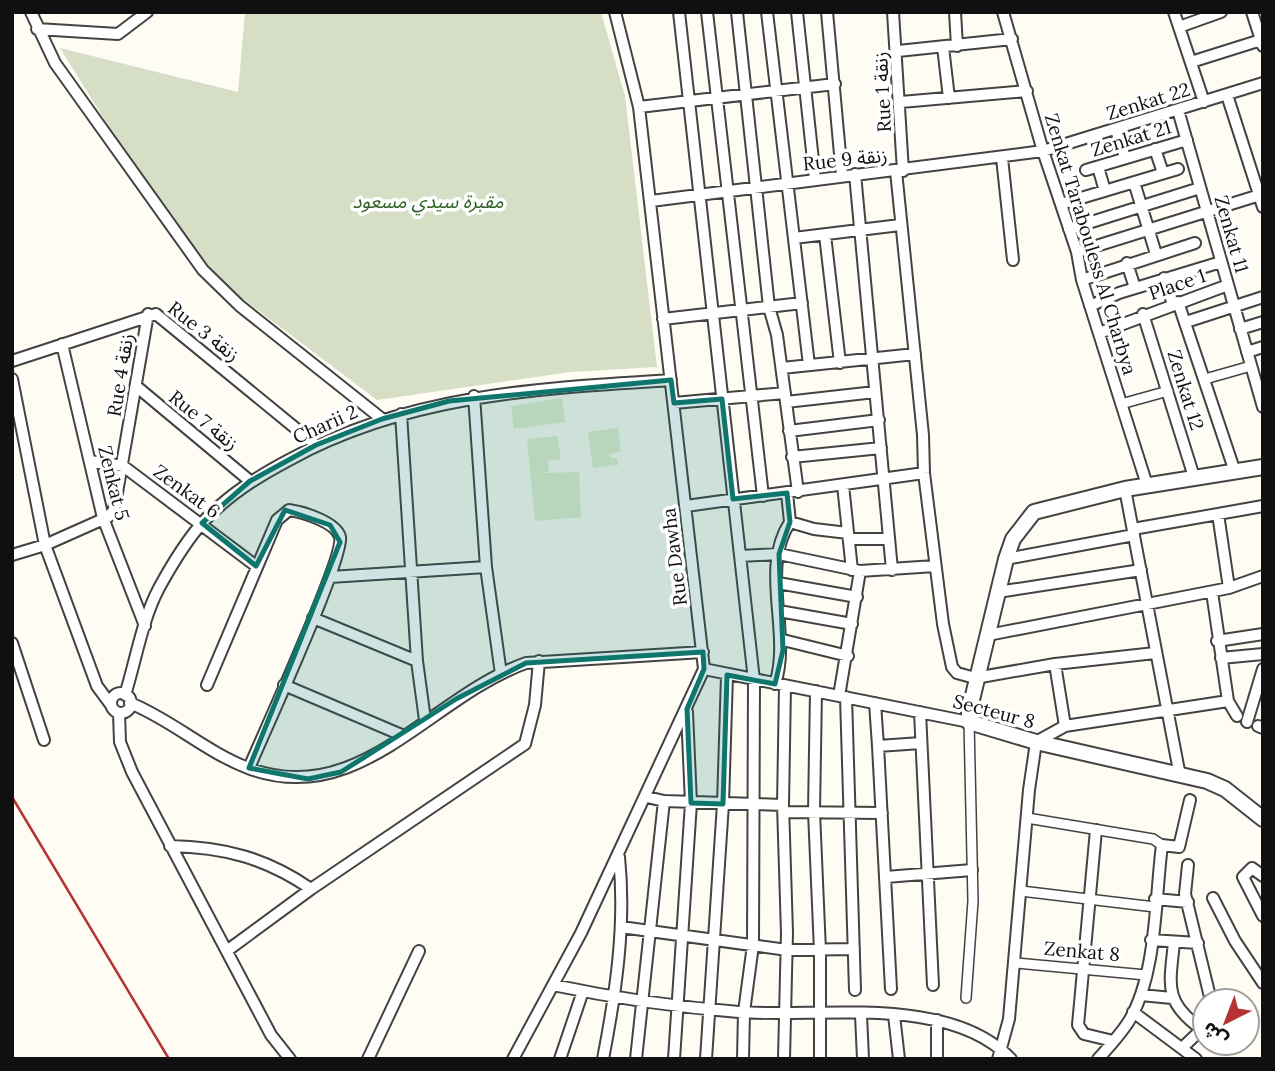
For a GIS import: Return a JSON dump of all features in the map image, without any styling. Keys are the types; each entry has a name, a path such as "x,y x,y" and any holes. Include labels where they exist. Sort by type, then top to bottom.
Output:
{"street":[{"path":"31,12 55,63 203,270 240,306 382,419"},
{"path":"37,29 118,34 147,12"},
{"name":"Rue Dawha","path":"513,1059 619,855 704,669 639,107 615,12"},
{"path":"679,12 754,681 753,945 744,1012 743,1059"},
{"path":"707,12 763,496"},
{"path":"737,12 769,307 778,335 792,457 790,522 779,554 778,583 783,640 780,685 787,950 783,1059"},
{"path":"767,12 809,365"},
{"path":"797,12 815,179"},
{"path":"827,12 842,176"},
{"name":"Rue 1 زنقة","path":"893,12 901,102 900,225 935,566 952,667 957,673 975,678"},
{"path":"955,12 957,46"},
{"path":"1174,12 1204,103"},
{"path":"1179,27 1221,12"},
{"path":"1191,62 1262,43 1252,12"},
{"name":"Zenkat Tarabouless Al Charbya","path":"1007,13 1043,151 1077,253 1082,280 1147,485"},
{"path":"898,51 1012,39"},
{"path":"943,47 948,98"},
{"name":"Zenkat 22","path":"1043,151 1263,83"},
{"path":"639,107 689,99 835,84"},
{"path":"901,102 1027,91"},
{"path":"1227,94 1263,207"},
{"name":"Zenkat 11","path":"1178,110 1240,329 1255,369 1263,407"},
{"path":"1116,130 1125,158"},
{"name":"Zenkat 21","path":"1086,170 1187,140"},
{"path":"1155,149 1163,173"},
{"name":"Rue 9 زنقة","path":"651,201 727,189 900,171 1043,151"},
{"path":"1002,158 1013,260"},
{"path":"1097,167 1105,191"},
{"path":"1061,204 1178,169"},
{"path":"855,174 892,570"},
{"path":"1134,182 1156,254"},
{"path":"1069,229 1200,188"},
{"path":"1077,253 1261,194"},
{"path":"794,238 900,225"},
{"path":"825,235 840,363"},
{"path":"1082,280 1190,244 1192,270"},
{"path":"1090,306 1164,278 1222,262"},
{"path":"1127,263 1135,288"},
{"path":"1164,278 1186,322 1234,469"},
{"name":"Place 1","path":"1099,333 1143,314 1228,285"},
{"path":"1186,322 1263,297"},
{"path":"663,319 802,303"},
{"name":"Rue 3 زنقة","path":"12,360 148,314 163,317 316,445"},
{"name":"Rue 4 زنقة","path":"103,518 114,510 148,314"},
{"name":"Zenkat 12","path":"1143,314 1194,477"},
{"path":"1240,329 1263,322"},
{"name":"Zenkat 5","path":"62,344 103,518 145,626"},
{"path":"1247,352 1263,346"},
{"path":"782,368 915,354"},
{"path":"1205,379 1255,369"},
{"path":"12,379 45,545 97,686 115,709 128,710 128,699"},
{"name":"Charii 2","path":"128,699 145,626 160,587 202,523 250,481 316,445 382,419 474,396 671,380"},
{"name":"Rue 7 زنقة","path":"136,386 250,481"},
{"path":"1121,404 1168,391"},
{"path":"674,403 750,396 785,398 875,392"},
{"path":"474,396 486,567 501,674"},
{"path":"401,414 417,661 425,720"},
{"path":"789,431 878,419"},
{"path":"792,457 881,448"},
{"name":"Zenkat 6","path":"90,461 123,466 256,566"},
{"path":"966,998 972,870 969,820 969,701 1013,538 1034,512 1125,489 1234,469 1263,467"},
{"path":"686,506 924,473"},
{"path":"843,485 848,536 856,570 857,597 843,697 855,990"},
{"path":"1125,489 1180,776"},
{"path":"1006,559 1263,506"},
{"path":"207,685 276,520 284,512 295,511 330,525 340,535 330,577 249,768"},
{"path":"1217,514 1229,588"},
{"path":"12,555 45,545 103,518"},
{"path":"790,522 848,536 889,539"},
{"path":"740,556 779,554 856,570 935,566"},
{"path":"330,577 486,567"},
{"path":"998,592 1141,570"},
{"path":"988,635 1212,592 1263,576"},
{"path":"778,583 857,597"},
{"path":"1212,592 1217,641 1228,701 1251,723"},
{"path":"779,611 852,624"},
{"path":"313,618 417,661"},
{"path":"1217,641 1263,634"},
{"path":"783,640 848,656"},
{"path":"12,643 44,740"},
{"path":"290,1059 271,1035 228,950 170,846 120,742 115,696 128,699 249,768 308,779 341,772 404,736 425,720 501,674 539,661 703,652"},
{"path":"975,678 1055,664 1156,653"},
{"path":"1221,658 1263,654"},
{"path":"228,950 311,888 524,744 535,705 539,661"},
{"path":"1055,664 1065,726"},
{"path":"1251,723 1263,668"},
{"name":"Secteur 8","path":"704,669 969,722 1037,742 1207,781 1225,789 1263,819"},
{"path":"706,1059 707,1009 715,939 723,804 727,675"},
{"path":"284,685 404,736"},
{"path":"816,691 814,812 820,951 820,1059"},
{"path":"1000,1054 1016,963 1027,818 1037,742 1065,726 1228,701"},
{"path":"875,703 891,989"},
{"path":"674,1059 675,1005 684,936 691,803 687,709"},
{"path":"920,712 933,985"},
{"path":"878,746 921,743"},
{"path":"647,797 691,803 754,804 814,812 882,813"},
{"path":"1027,818 1153,839 1161,845 1179,847 1190,800"},
{"path":"636,1059 645,1001 664,801"},
{"path":"1096,830 1081,968 1079,1029 1084,1034 1114,1041"},
{"path":"1098,1059 1114,1041 1141,995 1151,940 1161,845"},
{"path":"170,846 224,849 248,856 311,888"},
{"path":"603,1059 615,997 621,927 619,855"},
{"path":"1188,865 1185,890 1208,987"},
{"path":"1263,876 1257,869 1250,869 1243,877 1263,916"},
{"path":"886,877 972,870"},
{"path":"1021,891 1089,900 1188,902"},
{"path":"1213,898 1235,941 1263,983"},
{"path":"621,927 787,950 854,949"},
{"path":"1151,940 1198,943"},
{"path":"1174,942 1172,998 1178,1009 1191,1018"},
{"path":"368,1059 419,951"},
{"name":"Zenkat 8","path":"1016,963 1146,975"},
{"path":"553,985 615,997 707,1009 783,1014 894,1015 937,1020 980,1034 1000,1054 1011,1059"},
{"path":"560,1059 583,991"},
{"path":"1141,995 1172,998"},
{"path":"1133,1012 1196,1059"},
{"path":"861,1015 863,1059"},
{"path":"894,1015 899,1059"},
{"path":"937,1020 937,1059"},
{"path":"1182,1048 1191,1039"}],"highlighted area":[{"path":"671,380 674,403 722,399 733,499 787,493 790,522 779,554 783,650 775,684 727,675 723,804 691,803 687,709 704,669 703,652 526,663 456,699 341,772 308,779 249,768 340,542 330,525 285,510 256,566 202,523 250,481 316,445 382,419 449,401"}],"green space":[{"name":"مقبرة سيدي مسعود","path":"245,12 601,12 625,96 657,367 571,372 377,400 206,271 137,172 60,48 238,92"},
{"path":"562,398 565,422 514,429 511,406"},
{"path":"618,428 621,452 609,454 610,458 617,458 618,465 593,468 588,432"},
{"path":"557,436 561,459 548,461 549,471 544,473 579,472 581,517 535,521 527,439"}],"railway":[{"path":"12,797 169,1059"}]}
